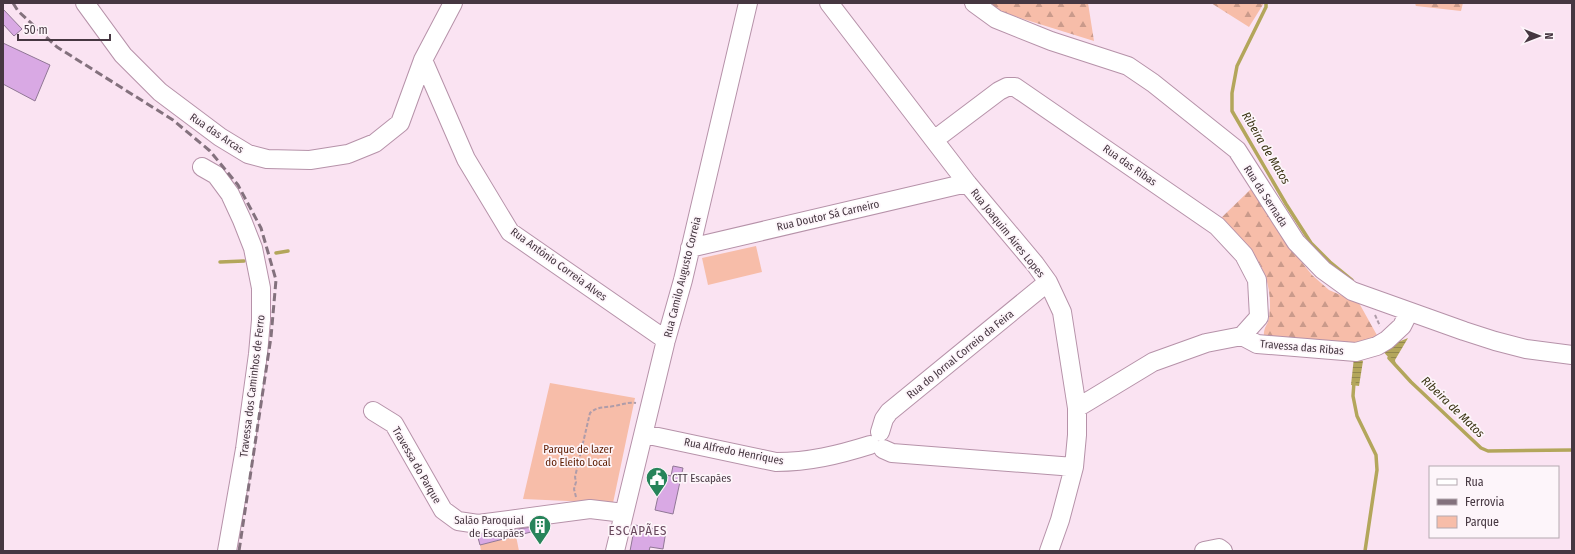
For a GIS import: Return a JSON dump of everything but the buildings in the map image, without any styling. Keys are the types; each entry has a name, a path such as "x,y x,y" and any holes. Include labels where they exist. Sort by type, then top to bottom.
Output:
{"street":[{"name":"Rua das Arcas","path":"85,3 123,55 160,92 220,137 248,154 266,159 310,160 348,154 375,144 400,123 423,60 453,3"},
{"name":"Rua Camilo Augusto Correia","path":"615,551 666,340 683,280 748,3"},
{"name":"Rua Joaquim Aires Lopes","path":"829,3 967,183 1036,264 1048,282 1062,312 1077,408 1077,435 1074,467 1060,520 1049,551"},
{"name":"Rua da Sernada","path":"974,3 996,19 1051,41 1128,66 1153,83 1237,150 1296,242 1323,270 1352,291 1495,341 1526,349 1572,355"},
{"name":"Rua António Correia Alves","path":"423,60 466,159 510,232 666,340"},
{"name":"Rua das Ribas","path":"934,140 999,91 1007,87 1015,87 1217,226 1244,255 1257,280 1260,317 1242,336"},
{"name":"Travessa dos Caminhos de Ferro","path":"202,167 216,174 230,194 253,248 261,288 261,320 258,354 245,449 227,551"},
{"name":"Rua Doutor Sá Carneiro","path":"690,248 967,183"},
{"name":"Rua do Jornal Correio da Feira","path":"878,442 884,420 889,412 1048,282"},
{"name":"Travessa das Ribas","path":"1242,336 1257,344 1356,352 1377,346 1387,341 1402,326 1409,312"},
{"path":"1077,408 1153,362 1206,343 1242,336"},
{"name":"Travessa do Parque","path":"373,411 394,424 443,510 458,521 478,524 590,509 624,513"},
{"name":"Rua Alfredo Henriques","path":"644,434 776,462 793,462 839,455 878,442"},
{"path":"878,442 892,453 1074,467"},
{"path":"1204,551 1219,548 1223,551"}],"path":[{"path":"1366,296 1387,341"},
{"path":"575,511 575,477 590,412 598,407 614,406 620,403 633,403 650,407"}],"green space":[{"path":"990,3 1088,3 1094,41 1001,12"},
{"path":"1211,3 1264,3 1249,27"},
{"path":"1415,3 1463,3 1461,11 1416,6"},
{"path":"1252,188 1280,235 1312,275 1329,290 1359,303 1378,337 1357,344 1264,338 1270,308 1267,280 1249,248 1219,220"},
{"path":"756,246 762,272 708,285 702,258"},
{"name":"Parque de lazer do Eleito Local","path":"550,383 635,398 613,503 523,499"},
{"path":"516,536 519,551 481,551 480,545"}],"shaded area":[{"path":"1408,338 1395,360 1396,366 1381,349"},
{"path":"1354,357 1363,361 1359,386 1351,385"}],"waterway":[{"name":"Ribeira de Matos","path":"1266,3 1266,7 1237,66 1232,93 1232,111 1286,204 1311,243 1330,262 1352,280"},
{"path":"276,253 288,251"},
{"path":"220,262 244,261"},
{"name":"Ribeira de Matos","path":"1389,358 1411,382 1481,448 1488,451 1572,450"},
{"path":"1354,382 1353,396 1357,416 1376,455 1377,470 1365,551"}],"railway":[{"path":"13,3 18,11 57,47 173,120 210,151 238,185 261,228 276,280 271,337 239,551"}],"place":[{"name":"CTT Escapães","path":"657,498"},
{"name":"Salão Paroquial de Escapães","path":"540,546"}],"district":[{"name":"ESCAPÃES","path":"638,530"}]}
